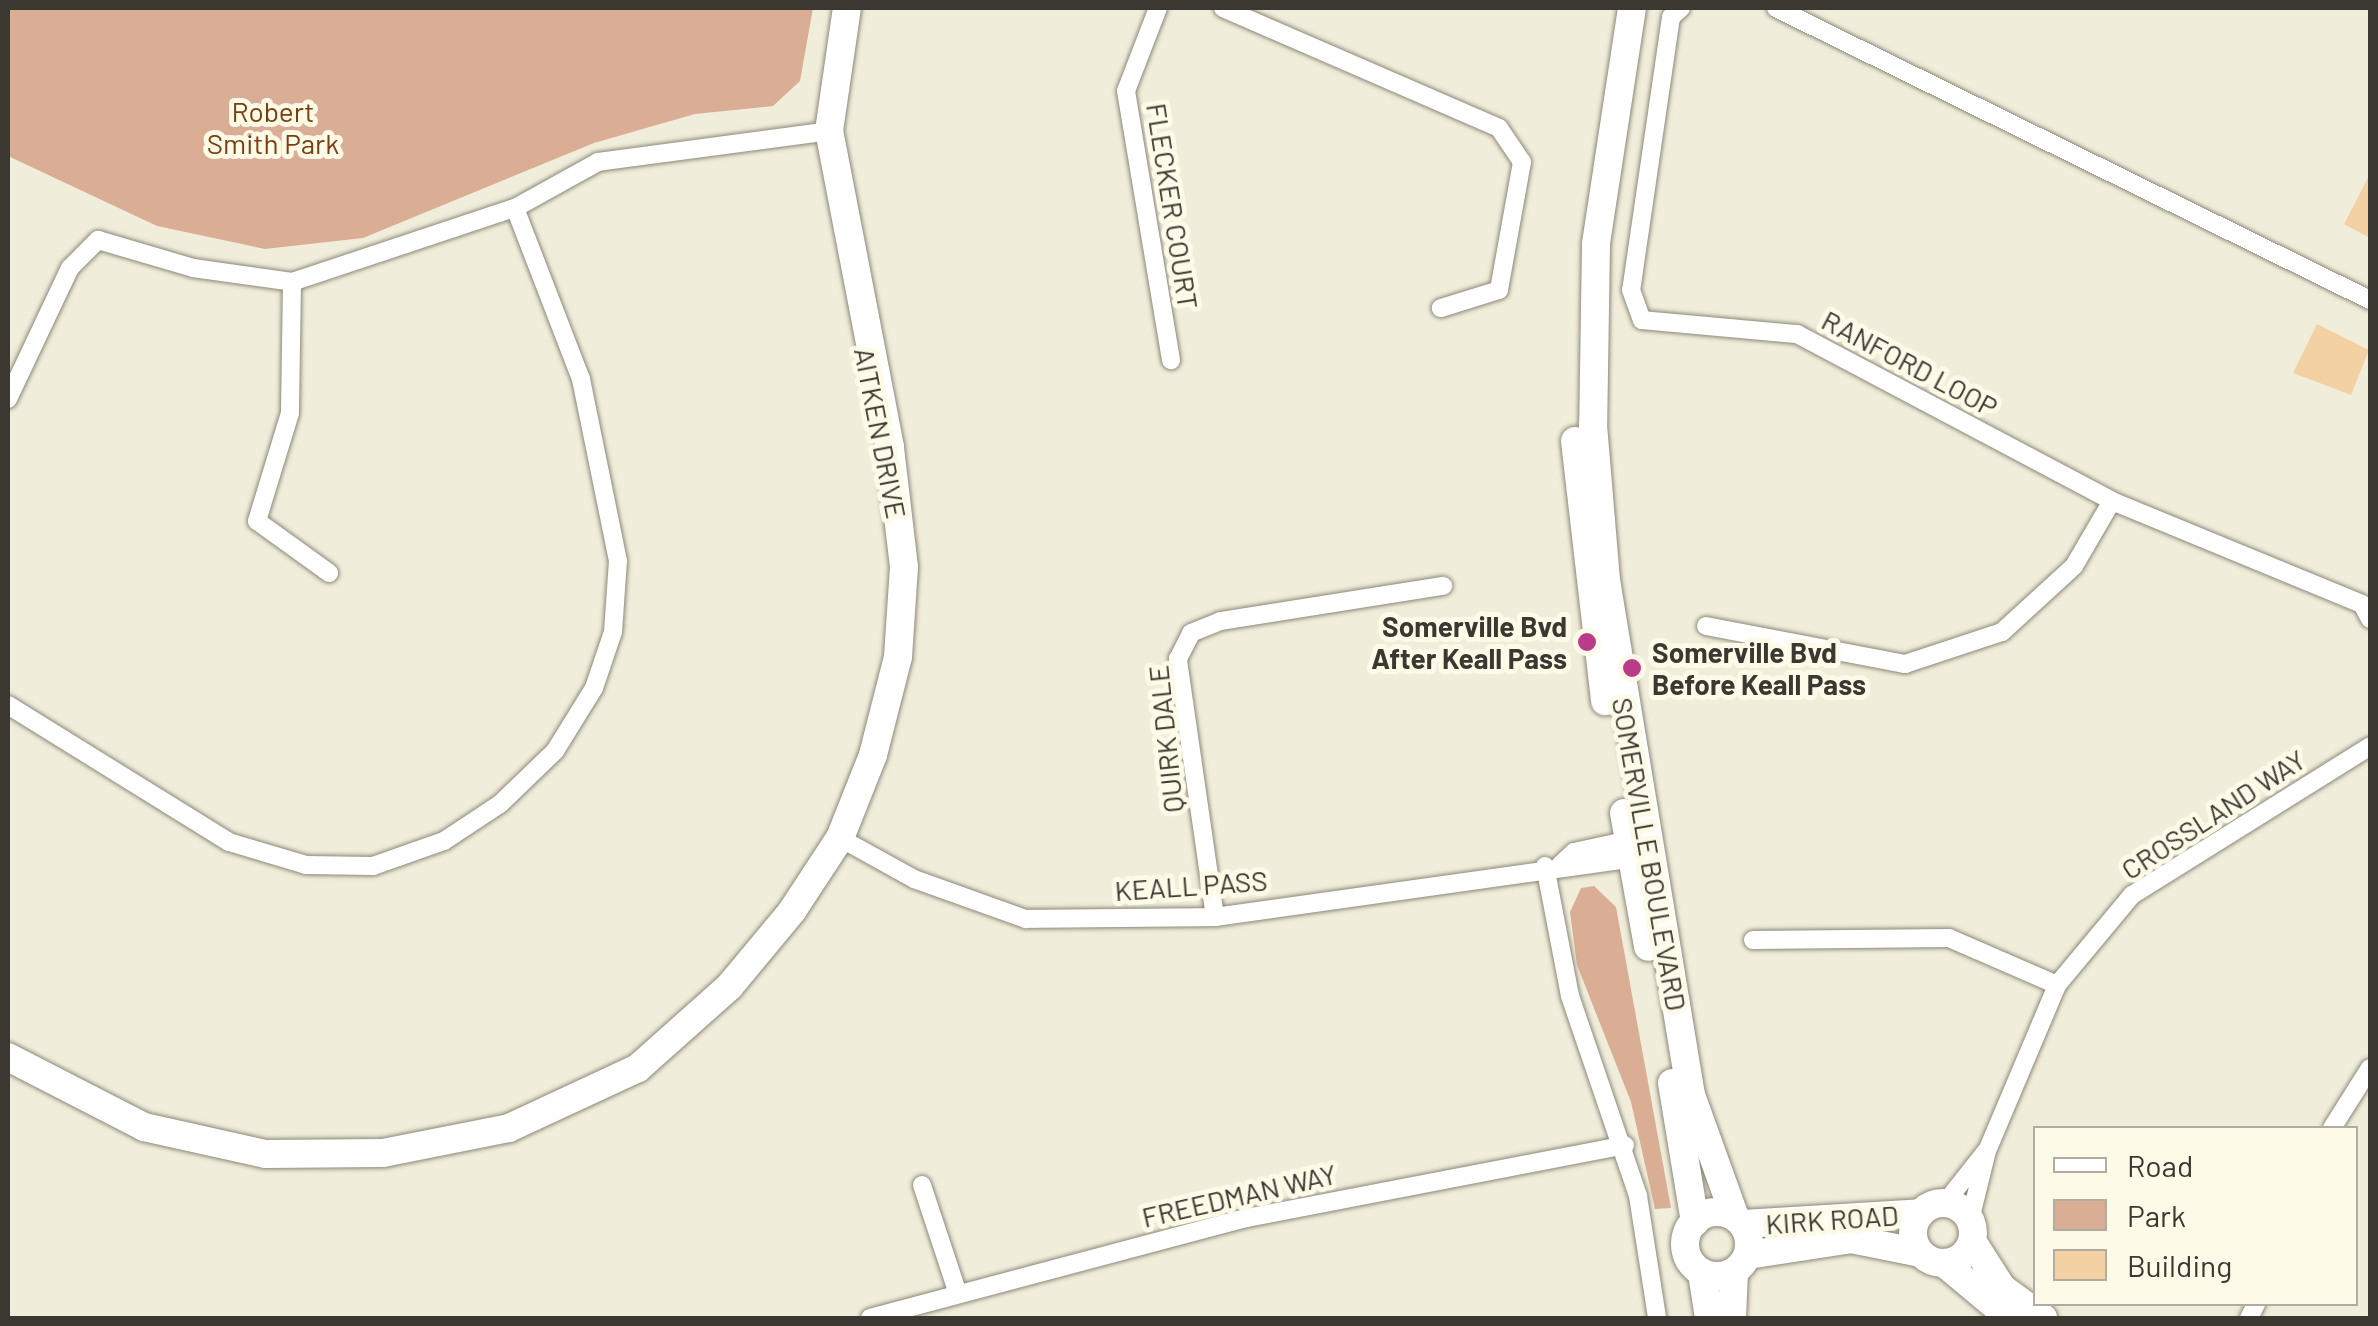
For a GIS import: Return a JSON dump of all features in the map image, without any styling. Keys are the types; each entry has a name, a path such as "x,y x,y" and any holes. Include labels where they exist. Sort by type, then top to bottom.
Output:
{"main road":[{"name":"AITKEN DRIVE","path":"8,1057 144,1127 266,1154 383,1153 509,1128 638,1068 730,987 840,838 873,755 898,657 904,567 890,447 829,131 847,8"},
{"name":"SOMERVILLE BOULEVARD","path":"1615,8 1583,200 1575,439 1595,641 1691,1094 1739,1220"},
{"name":"SOMERVILLE BOULEVARD","path":"1632,8 1596,244 1592,425 1606,580 1640,847 1694,1222"},
{"name":"KIRK ROAD","path":"1739,1220 1933,1208"},
{"path":"1971,1230 1932,1258 1914,1237 1933,1208 1971,1230 2002,1288 2043,1318"},
{"path":"1710,1318 1702,1273 1686,1249 1694,1222 1714,1212 1739,1220 1741,1264 1732,1318"},
{"name":"KIRK ROAD","path":"1741,1264 1850,1239 1932,1258 2012,1318"},
{"path":"1702,1273 1741,1264"}],"street":[{"name":"FLECKER COURT","path":"1158,8 1126,91 1170,360"},
{"path":"1222,8 1499,128 1522,162 1499,290 1441,308"},
{"name":"RANFORD LOOP","path":"1681,8 1671,17 1631,290 1642,320 1797,334 2112,501 2362,604 2370,618"},
{"path":"1776,8 2370,300"},
{"path":"8,398 70,268 98,240 193,268 292,282 515,208 598,162 829,131"},
{"path":"8,706 229,842 306,865 373,866 444,841 500,804 555,751 594,688 613,632 618,561 582,379 515,208"},
{"path":"292,282 290,413 257,520 328,573"},
{"path":"1706,626 1905,664 2002,632 2074,566 2112,501"},
{"name":"QUIRK DALE","path":"1215,917 1178,660 1191,633 1220,622 1443,586"},
{"name":"CROSSLAND WAY","path":"1971,1230 1987,1151 2057,985 2132,895 2370,746"},
{"name":"KEALL PASS","path":"840,838 914,879 1026,920 1215,917 1553,865 1580,870 1640,847"},
{"path":"1553,865 1570,996 1624,1145 1657,1318"},
{"path":"1752,940 1950,938 2057,985"},
{"path":"2333,1126 2370,1068"},
{"name":"FREEDMAN WAY","path":"870,1318 956,1291 1247,1218 1624,1145"},
{"name":"CROSSLAND WAY","path":"1933,1208 1987,1151"},
{"path":"922,1185 956,1291"}],"green space":[{"name":"Robert Smith Park","path":"8,8 813,8 800,81 773,106 695,114 594,143 363,238 265,249 157,226 8,156"},
{"path":"1594,886 1616,907 1671,1208 1655,1209 1631,1102 1577,965 1570,912 1581,888"}],"building":[{"path":"2370,174 2370,238 2344,224"},
{"path":"2317,324 2369,350 2351,395 2293,373"}],"place":[{"name":"Somerville Bvd After Keall Pass","path":"1587,642"},
{"name":"Somerville Bvd Before Keall Pass","path":"1632,668"}]}
